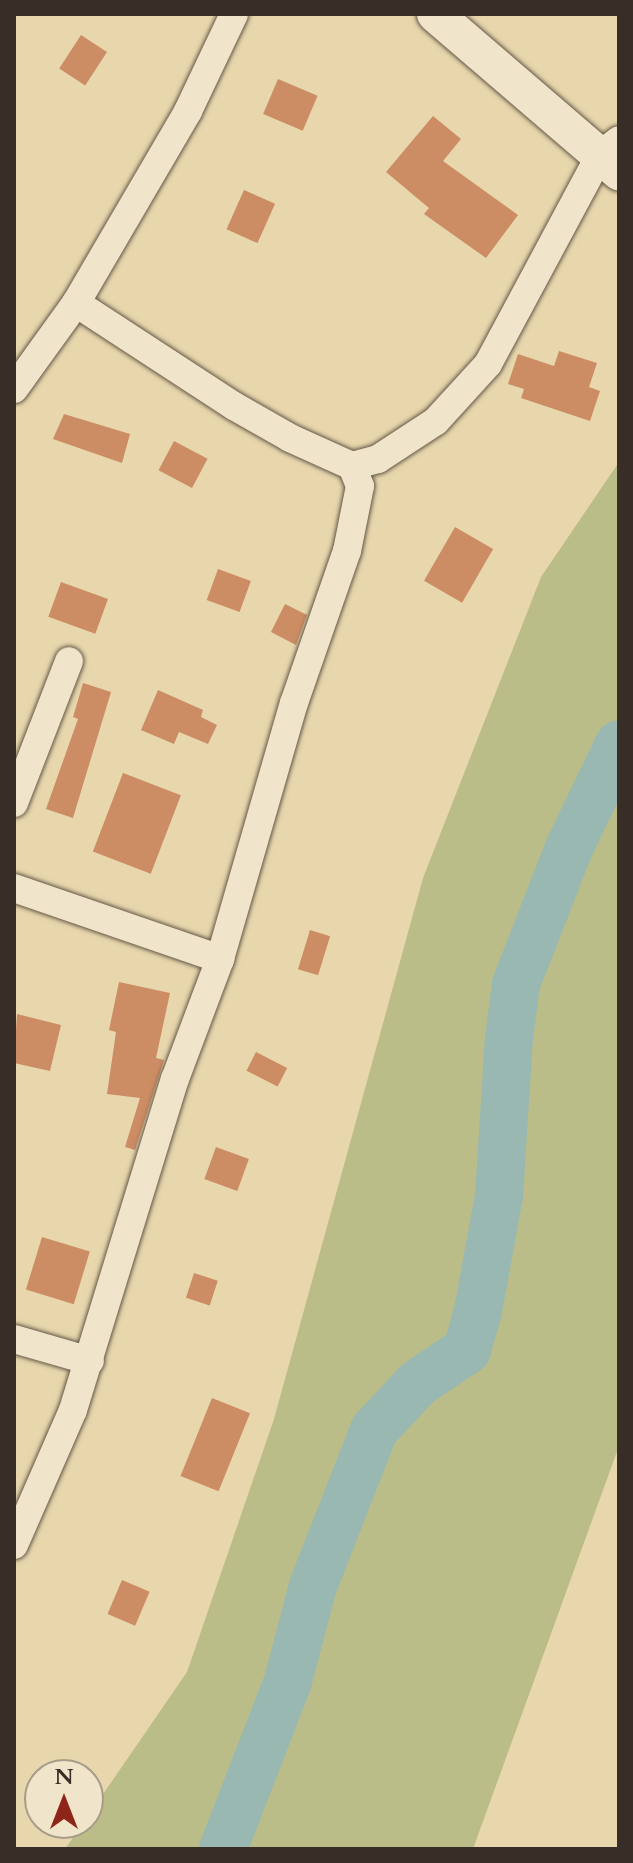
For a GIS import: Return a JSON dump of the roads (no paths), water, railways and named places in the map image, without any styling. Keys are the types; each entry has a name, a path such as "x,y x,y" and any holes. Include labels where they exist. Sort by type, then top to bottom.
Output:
{"street":[{"path":"14,389 76,303 188,111 234,14"},
{"path":"76,303 234,406 290,438 352,466 378,459 436,421 488,364 613,156 435,14"},
{"path":"14,1545 73,1410 175,1079 220,959 294,703 347,551 360,486 352,466"},
{"path":"14,803 69,661"},
{"path":"14,888 220,959"},
{"path":"14,1339 90,1361"}],"waterway":[{"path":"223,1849 288,1681 313,1586 374,1430 418,1383 467,1350 478,1311 499,1196 509,1038 516,984 569,848 619,744"}]}
